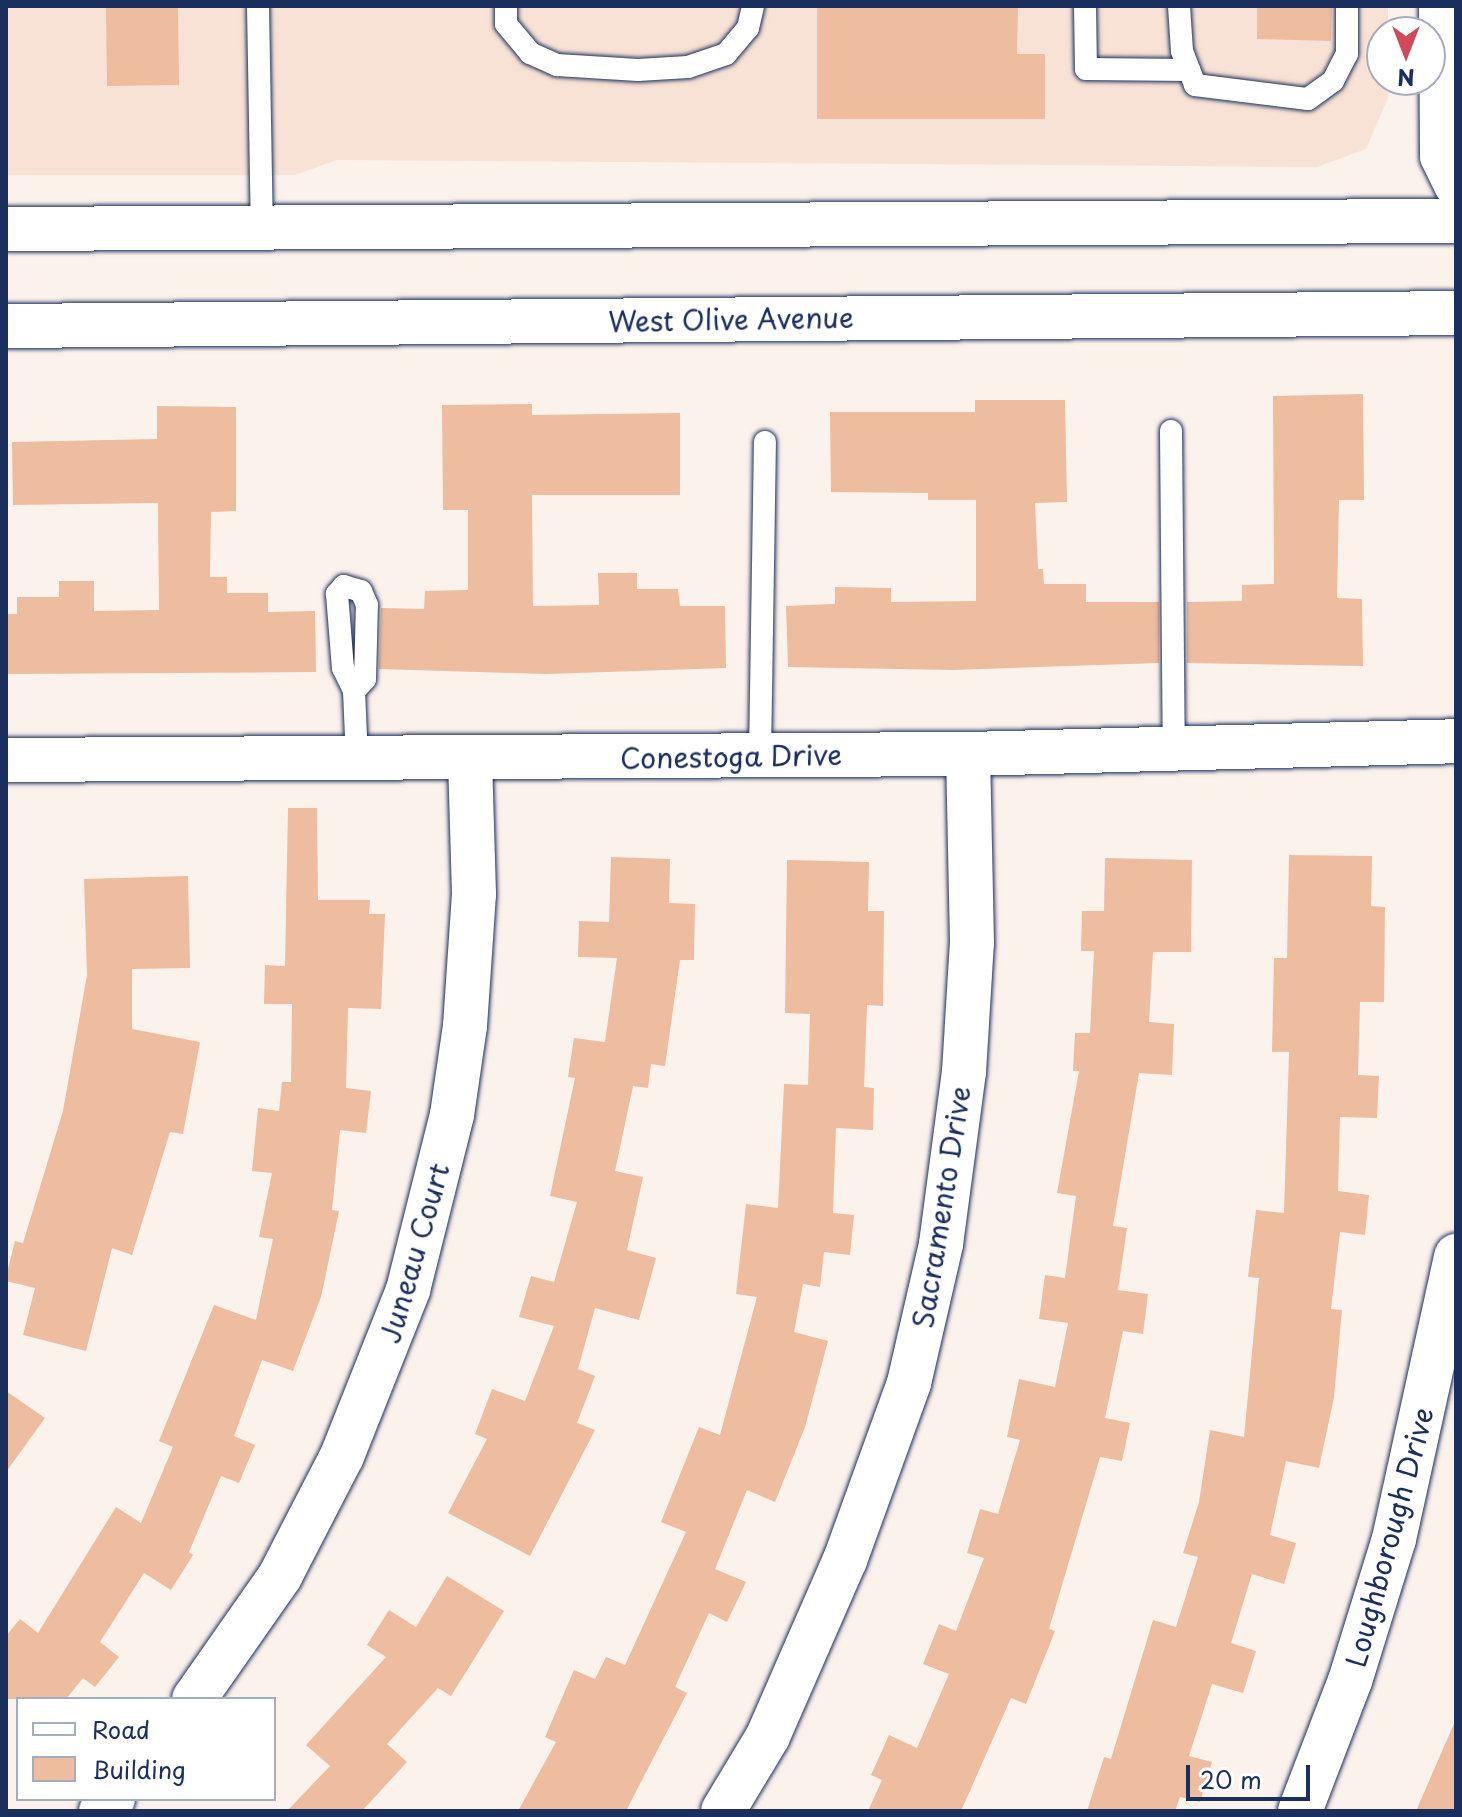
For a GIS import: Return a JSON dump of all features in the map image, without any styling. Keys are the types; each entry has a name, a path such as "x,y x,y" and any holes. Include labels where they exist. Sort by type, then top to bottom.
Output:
{"street":[{"path":"1441,6 1442,156 1456,185"},
{"path":"6,229 1456,221"},
{"name":"West Olive Avenue","path":"6,326 1456,313"},
{"name":"Conestoga Drive","path":"6,760 968,754 1174,746 1456,741"},
{"name":"Sacramento Drive","path":"723,1811 768,1736 845,1560 909,1383 920,1337 941,1244 964,1072 972,943 968,754"},
{"name":"Juneau Court","path":"195,1697 280,1576 342,1456 408,1290 452,1115 465,1026 474,894 470,759"},
{"name":"Loughborough Drive","path":"1300,1811 1350,1681 1394,1539 1456,1256"}],"lane":[{"path":"258,6 262,227"},
{"path":"506,6 506,24 530,53 557,65 638,70 688,67 726,54 748,28 753,6"},
{"path":"1085,6 1086,69 1189,70"},
{"path":"1179,6 1182,51 1195,85 1308,99 1333,81 1347,54 1347,6"},
{"path":"1171,431 1174,746"},
{"path":"760,756 765,442"},
{"path":"354,691 357,759"}],"shaded area":[{"path":"6,6 1388,6 1388,16 1366,16 1366,96 1388,98 1366,149 1317,167 337,160 295,175 6,175"}],"building":[{"path":"106,6 178,6 179,85 107,86"},
{"path":"817,6 1018,6 1017,54 1045,54 1045,119 817,119"},
{"path":"1257,6 1332,6 1331,41 1257,39"},
{"path":"1363,394 1364,500 1339,500 1337,598 1362,599 1363,666 1187,663 1187,602 1242,601 1242,585 1274,584 1273,396"},
{"path":"975,400 1065,400 1067,502 1035,503 1038,569 1043,569 1044,584 1086,584 1086,602 1159,602 1159,663 953,670 788,667 786,606 835,604 835,587 891,588 891,602 976,601 976,500 928,500 928,493 831,492 830,412 975,412"},
{"path":"532,404 532,415 680,413 680,495 532,495 533,606 599,605 598,573 637,573 637,589 678,589 680,606 725,606 726,668 546,674 379,669 381,608 424,609 425,591 468,590 468,510 443,510 442,405"},
{"path":"157,406 236,407 236,511 211,512 210,577 227,577 227,593 268,593 268,612 315,611 316,672 6,674 6,614 17,614 17,597 59,597 59,581 94,581 94,611 159,610 158,503 13,505 12,442 157,439"},
{"path":"288,808 317,808 318,900 370,900 369,914 385,914 381,1009 348,1008 346,1088 371,1091 366,1133 340,1130 332,1210 339,1211 321,1297 293,1371 262,1360 234,1436 255,1445 239,1483 221,1476 189,1552 193,1555 171,1590 144,1573 100,1642 119,1657 95,1687 83,1678 68,1697 6,1699 6,1636 20,1619 38,1633 116,1507 141,1523 173,1447 159,1441 214,1305 256,1320 273,1239 259,1237 272,1173 252,1171 258,1108 279,1111 282,1082 291,1082 292,1004 264,1004 265,965 285,966"},
{"path":"1289,855 1372,856 1371,906 1385,907 1384,1002 1360,1002 1358,1075 1379,1076 1377,1118 1340,1117 1338,1191 1369,1195 1365,1235 1340,1232 1331,1309 1342,1310 1334,1397 1319,1468 1286,1461 1270,1535 1296,1543 1284,1584 1252,1574 1231,1643 1256,1651 1243,1693 1212,1684 1189,1756 1212,1762 1200,1802 1180,1797 1175,1811 1087,1811 1104,1757 1111,1759 1153,1620 1176,1627 1198,1557 1183,1553 1199,1502 1210,1430 1244,1437 1259,1278 1248,1277 1256,1210 1284,1213 1289,1052 1272,1052 1274,958 1287,958"},
{"path":"611,857 670,859 669,903 695,904 694,960 680,960 665,1066 651,1064 648,1088 633,1086 615,1171 643,1177 627,1250 656,1258 639,1320 595,1308 578,1369 595,1376 577,1423 595,1430 530,1556 448,1513 487,1439 475,1434 492,1389 525,1401 554,1326 519,1317 531,1276 554,1282 577,1202 550,1196 575,1078 568,1077 574,1038 605,1042 617,958 578,957 579,921 609,922"},
{"path":"1105,858 1192,860 1191,952 1153,952 1149,1022 1174,1024 1172,1075 1139,1073 1113,1226 1127,1228 1118,1290 1148,1294 1143,1334 1123,1331 1105,1418 1130,1423 1122,1461 1100,1457 1049,1629 1055,1631 1026,1704 1011,1698 961,1811 868,1811 882,1780 871,1775 889,1735 917,1748 949,1674 923,1664 939,1624 956,1631 984,1558 967,1553 980,1509 998,1514 1020,1440 1007,1437 1019,1379 1055,1387 1068,1323 1039,1319 1045,1275 1065,1278 1076,1196 1057,1193 1079,1071 1073,1071 1075,1033 1090,1033 1094,951 1081,951 1082,911 1104,911"},
{"path":"787,860 869,862 868,911 884,911 883,1006 867,1005 864,1087 874,1088 873,1130 836,1128 833,1213 854,1215 850,1255 824,1252 820,1287 803,1284 794,1332 828,1341 805,1427 775,1502 747,1490 715,1569 746,1582 727,1622 709,1613 675,1687 687,1693 626,1811 518,1811 556,1742 545,1737 574,1670 595,1679 606,1657 625,1665 686,1532 661,1522 699,1427 720,1435 757,1297 736,1294 746,1204 778,1208 784,1084 808,1085 810,1014 785,1013"},
{"path":"188,876 190,968 132,969 132,1029 200,1042 183,1134 170,1132 132,1255 112,1248 86,1351 23,1335 35,1288 6,1281 6,1277 15,1241 23,1243 63,1111 87,975 84,879"},
{"path":"6,1391 45,1418 6,1472"},
{"path":"447,1576 504,1611 451,1696 438,1688 387,1744 407,1762 362,1811 287,1811 330,1766 306,1745 386,1657 367,1645 389,1610 416,1627"},
{"path":"1456,1719 1456,1811 1416,1811"}]}
